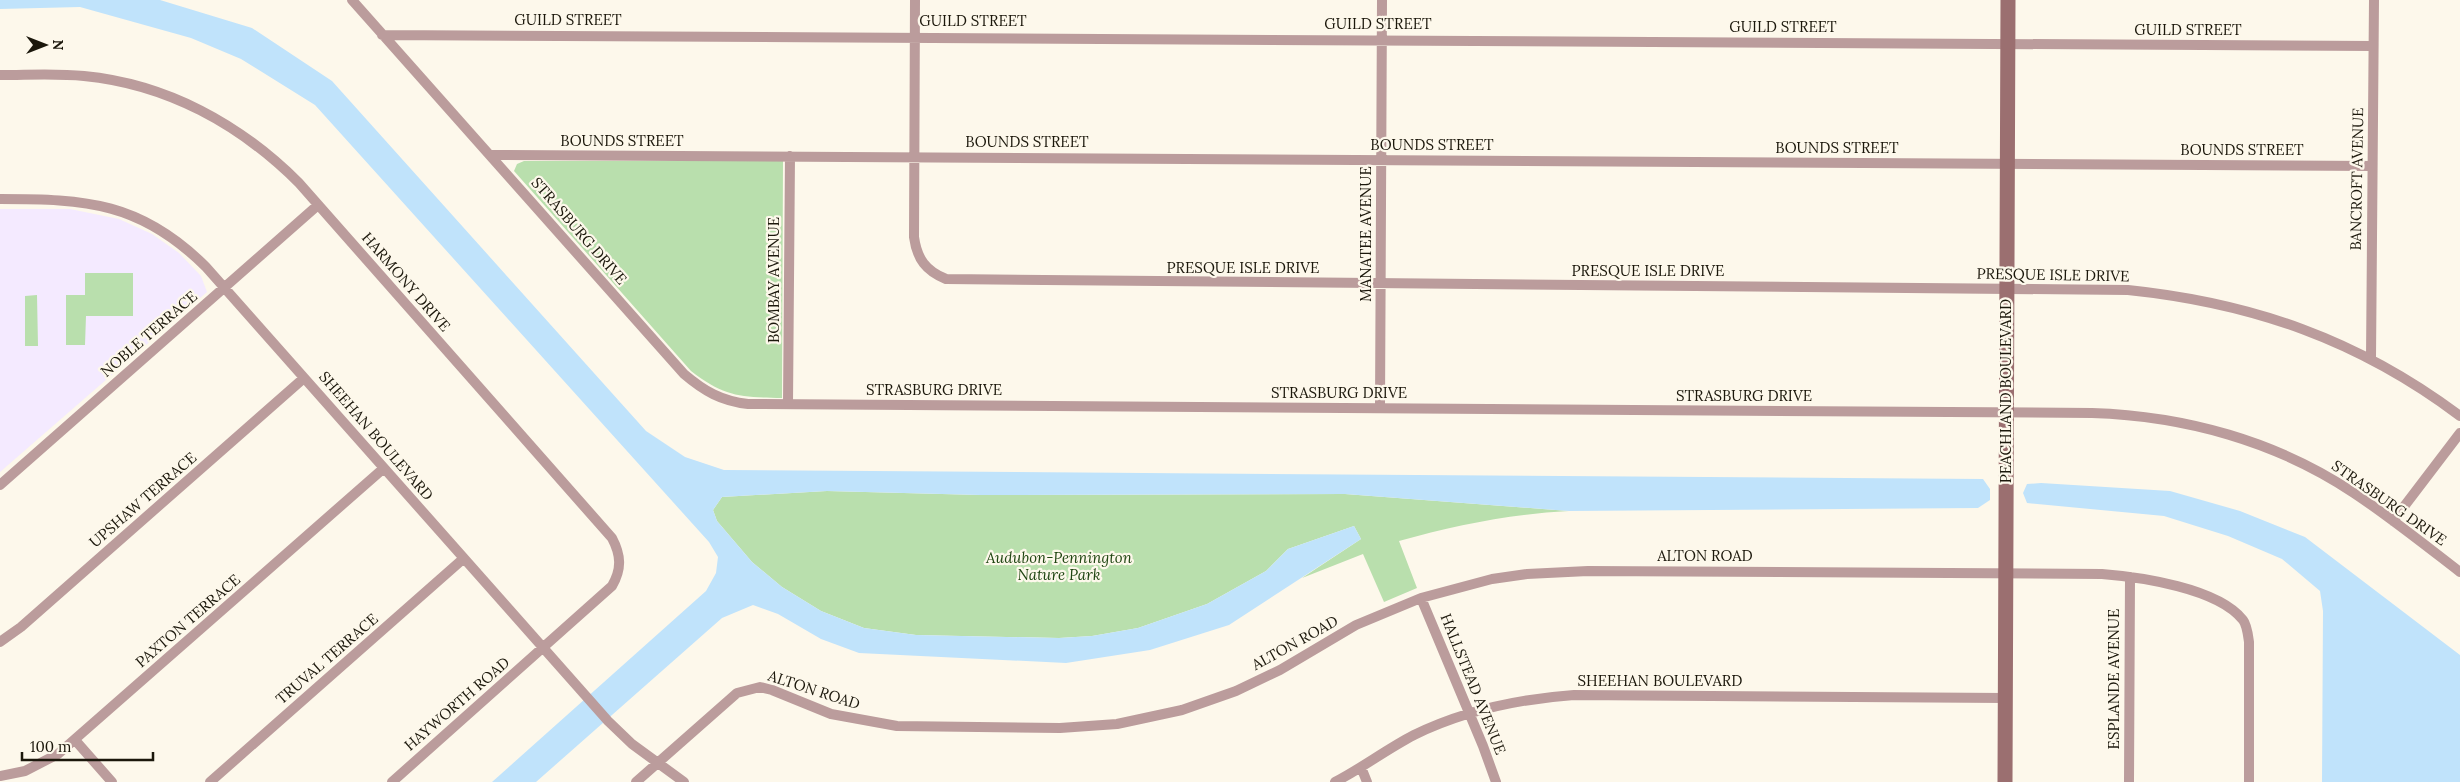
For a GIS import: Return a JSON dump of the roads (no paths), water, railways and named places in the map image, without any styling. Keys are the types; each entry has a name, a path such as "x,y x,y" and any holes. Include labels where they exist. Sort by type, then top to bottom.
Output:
{"street":[{"name":"STRASBURG DRIVE","path":"352,0 684,374 702,389 732,402 788,404 2116,414 2174,421 2215,430 2263,446 2309,467 2353,492 2460,572"},
{"name":"PRESQUE ISLE DRIVE","path":"915,0 915,248 926,268 946,280 2128,290 2201,300 2283,321 2323,336 2371,358 2421,388 2460,416"},
{"name":"MANATEE AVENUE","path":"1380,408 1382,0"},
{"name":"PEACHLAND BOULEVARD","path":"2005,782 2008,0"},
{"name":"BANCROFT AVENUE","path":"2371,358 2374,0"},
{"name":"GUILD STREET","path":"382,35 915,36 2373,46"},
{"name":"HARMONY DRIVE","path":"0,74 67,75 102,78 143,87 184,102 220,120 259,146 282,166 612,538 619,551 618,576 612,586 543,649"},
{"name":"BOUNDS STREET","path":"492,156 914,156 2372,166"},
{"name":"BOMBAY AVENUE","path":"788,404 790,156"},
{"name":"SHEEHAN BOULEVARD","path":"0,199 78,201 127,214 152,225 184,246 224,287 608,721 657,764 684,782"},
{"name":"NOBLE TERRACE","path":"0,485 318,205"},
{"name":"UPSHAW TERRACE","path":"0,642 28,621 304,378"},
{"path":"2393,521 2460,433"},
{"name":"PAXTON TERRACE","path":"0,776 25,772 42,764 75,740 384,468"},
{"name":"TRUVAL TERRACE","path":"210,782 464,558"},
{"name":"ALTON ROAD","path":"636,782 737,693 760,687 831,714 897,726 1060,728 1117,724 1150,718 1205,703 1236,691 1280,670 1356,626 1421,598 1492,579 1562,571 2006,574 2130,577 2180,587 2229,606 2244,621 2250,642 2249,782"},
{"name":"ESPLANDE AVENUE","path":"2129,782 2130,577"},
{"name":"HALLSTEAD AVENUE","path":"1421,598 1496,782"},
{"name":"HAYWORTH ROAD","path":"392,782 543,649"},
{"name":"SHEEHAN BOULEVARD","path":"1334,782 1414,736 1469,713 1521,700 1574,695 2005,698"},
{"path":"75,740 112,782"},
{"path":"1361,767 1367,782"}],"water":[{"path":"0,0 160,0 252,28 332,81 646,431 685,457 724,470 1983,479 1990,489 1990,500 1978,508 1569,511 1345,494 980,495 827,491 722,497 713,510 717,521 752,562 782,587 821,611 864,628 916,635 1059,638 1092,636 1138,628 1207,604 1266,571 1288,549 1354,526 1361,539 1229,625 1150,650 1066,663 859,653 821,639 778,614 753,605 722,618 536,782 492,782 706,591 716,573 718,557 709,542 315,105 241,59 191,38 80,7 0,9"},
{"path":"2041,483 2170,491 2240,511 2305,537 2460,655 2460,782 2322,782 2323,611 2320,591 2282,559 2228,536 2164,516 2027,503 2023,493 2027,484"}],"park label":[{"name":"Audubon-Pennington Nature Park","path":"1059,566"}]}
